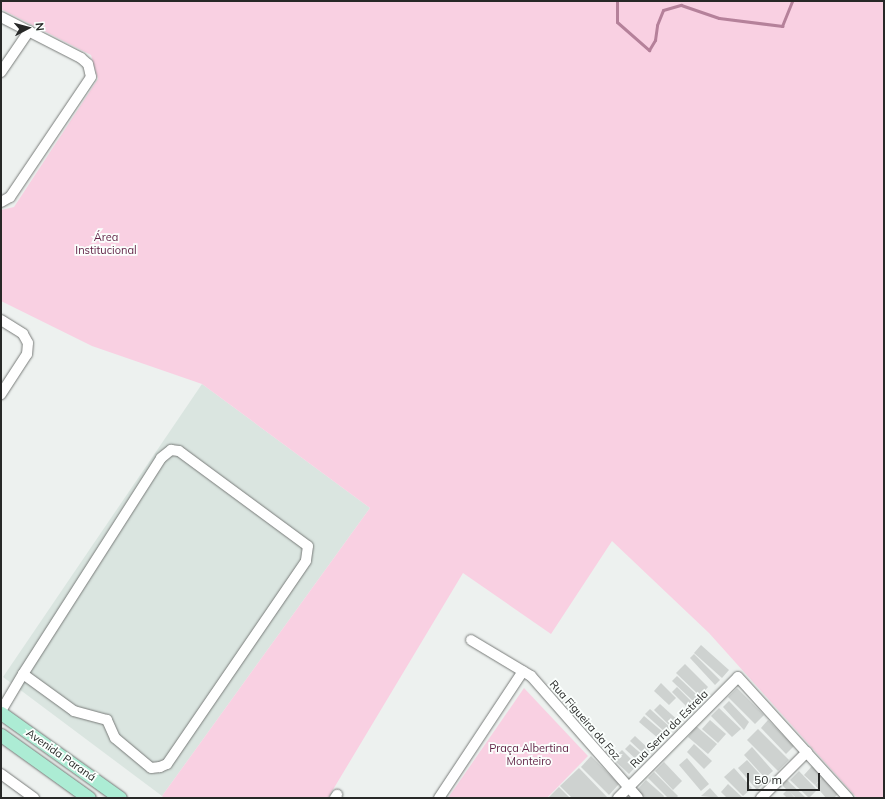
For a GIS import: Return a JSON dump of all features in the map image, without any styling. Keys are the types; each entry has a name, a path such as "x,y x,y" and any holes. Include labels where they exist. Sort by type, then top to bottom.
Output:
{"main road":[{"name":"Avenida Paraná","path":"1,712 120,798"},
{"name":"Avenida Paraná","path":"1,735 89,798"}],"street":[{"path":"1,17 81,58 91,70 88,85 10,197 1,202"},
{"path":"1,72 29,31"},
{"path":"1,320 23,334 28,343 27,354 1,394"},
{"path":"1,712 23,674 161,458 171,450 180,451 308,546 306,561 167,764 160,768 151,768 115,738 107,720 74,711 23,674"},
{"name":"Rua Figueira da Foz","path":"471,640 527,674 638,798"},
{"path":"439,798 527,674"},
{"name":"Rua Serra da Estrela","path":"618,798 738,677 807,752"},
{"path":"761,798 807,752 848,798"},
{"path":"1,774 34,798"}],"shaded area":[{"path":"202,384 370,508 162,796 3,677"}],"green space":[{"name":"Área Institucional","path":"1,1 884,1 884,798 857,798 709,633 612,541 551,634 463,573 328,798 164,798 162,796 370,508 202,384 92,346 1,301 1,210 14,207 98,79 91,55 1,9"},
{"name":"Praça Albertina Monteiro","path":"524,688 588,756 547,798 448,798"}],"building":[{"path":"701,645 729,670 722,678 694,653"},
{"path":"694,654 720,680 715,685 690,658"},
{"path":"685,664 708,687 700,696 676,673"},
{"path":"677,676 698,696 693,701 672,681"},
{"path":"661,683 676,698 669,705 654,691"},
{"path":"677,687 695,705 690,710 672,692"},
{"path":"737,688 764,715 755,724 728,697"},
{"path":"729,701 749,722 744,730 723,707"},
{"path":"660,704 682,724 675,731 654,710"},
{"path":"719,708 741,729 732,737 711,716"},
{"path":"650,709 671,728 666,733 645,714"},
{"path":"644,716 664,733 659,739 639,722"},
{"path":"710,720 726,734 718,743 702,729"},
{"path":"768,720 794,746 786,754 761,728"},
{"path":"696,726 717,744 708,754 688,737"},
{"path":"758,729 789,760 778,771 747,740"},
{"path":"635,736 651,751 646,756 630,741"},
{"path":"630,744 645,757 640,763 625,749"},
{"path":"694,744 712,761 704,769 687,752"},
{"path":"752,747 773,771 765,778 744,755"},
{"path":"622,750 637,765 629,774 613,759"},
{"path":"591,756 619,784 609,795 581,767"},
{"path":"687,758 709,784 701,791 679,765"},
{"path":"747,760 766,781 757,790 738,768"},
{"path":"664,762 682,781 673,790 655,771"},
{"path":"812,766 823,776 815,785 804,775"},
{"path":"579,768 607,797 606,798 572,798 560,786"},
{"path":"734,768 752,788 743,796 724,777"},
{"path":"799,771 817,790 809,798 790,780"},
{"path":"654,772 678,796 676,798 668,798 648,778"},
{"path":"823,777 838,794 834,798 826,798 815,785"},
{"path":"646,780 664,796 663,798 646,798 637,790"},
{"path":"787,780 806,798 796,798 790,792 795,798 787,798 783,794 787,790 782,785"},
{"path":"728,784 743,798 727,798 721,792"},
{"path":"559,787 570,798 548,798"},
{"path":"710,788 719,798 701,796"}],"waterway":[{"path":"617,1 617,22 649,50 655,40 657,25 663,10 681,5 719,18 782,26 792,1"}]}
